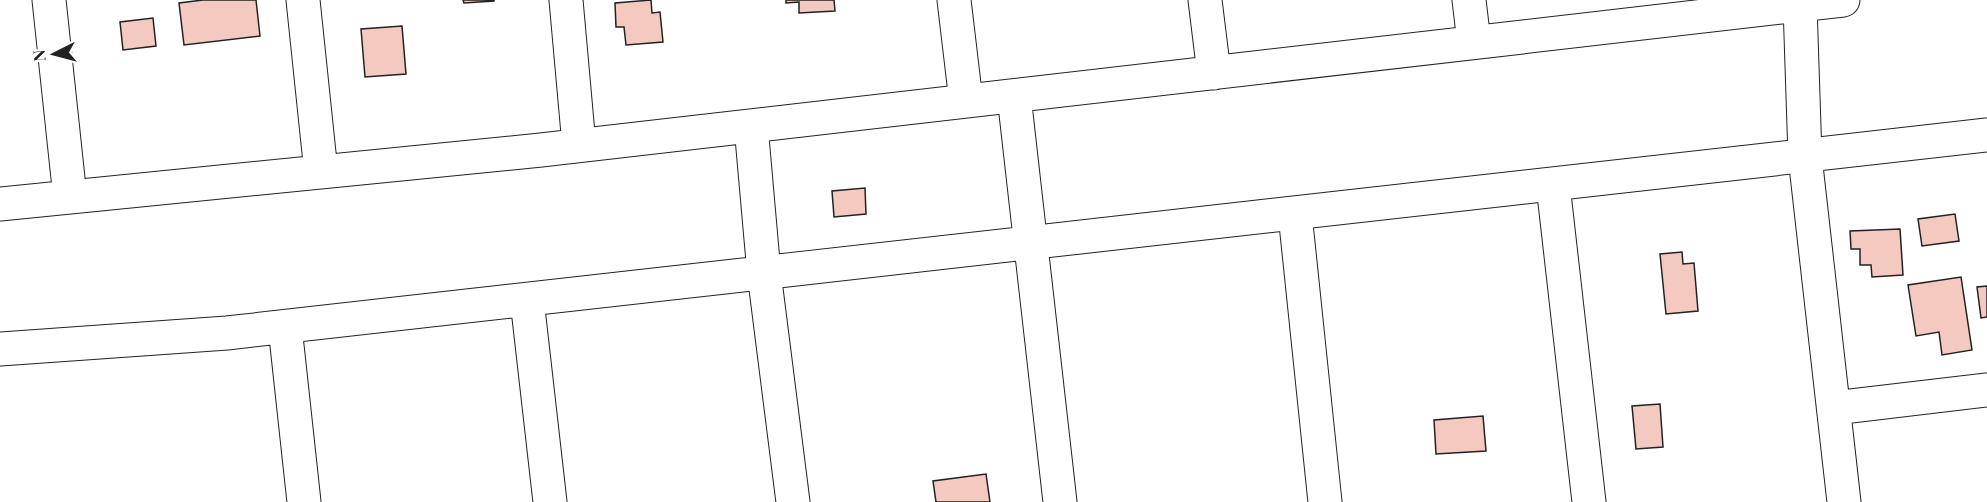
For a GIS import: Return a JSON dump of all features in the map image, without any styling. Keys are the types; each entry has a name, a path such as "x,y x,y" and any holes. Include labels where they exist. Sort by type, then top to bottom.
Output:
{"street":[{"path":"49,0 70,197"},
{"path":"303,0 321,172"},
{"path":"566,0 579,145"},
{"path":"954,0 966,101"},
{"path":"1205,0 1214,72"},
{"path":"1468,0 1474,42"},
{"path":"0,204 579,145 1014,96 1474,42 1720,7 1800,5 1843,0"},
{"path":"1800,5 1805,157 1844,502"},
{"path":"1014,96 1060,502"},
{"path":"751,126 764,273 793,502"},
{"path":"0,349 285,327 1987,135"},
{"path":"1553,185 1590,502"},
{"path":"1295,214 1325,502"},
{"path":"527,300 550,502"},
{"path":"285,327 304,502"},
{"path":"1834,408 1987,390"}],"building":[{"path":"203,0 256,0 260,36 184,45 179,3"},
{"path":"463,0 494,0 494,1 464,3"},
{"path":"651,0 652,13 660,12 663,42 626,45 624,27 616,27 615,3"},
{"path":"786,0 834,0 835,11 799,13 799,2 786,3"},
{"path":"153,18 156,46 123,50 120,22"},
{"path":"402,26 406,74 365,77 361,29"},
{"path":"865,188 866,214 834,217 832,191"},
{"path":"1955,214 1959,241 1922,246 1918,219"},
{"path":"1900,229 1903,275 1872,277 1871,265 1860,265 1860,249 1851,249 1850,231"},
{"path":"1682,252 1683,264 1694,263 1698,311 1666,314 1660,254"},
{"path":"1961,277 1972,350 1942,355 1939,332 1916,336 1908,285"},
{"path":"1987,286 1987,317 1981,318 1977,287"},
{"path":"1660,404 1663,447 1636,449 1632,406"},
{"path":"1483,416 1486,451 1436,454 1434,420"},
{"path":"986,474 990,502 936,502 933,481"}]}
